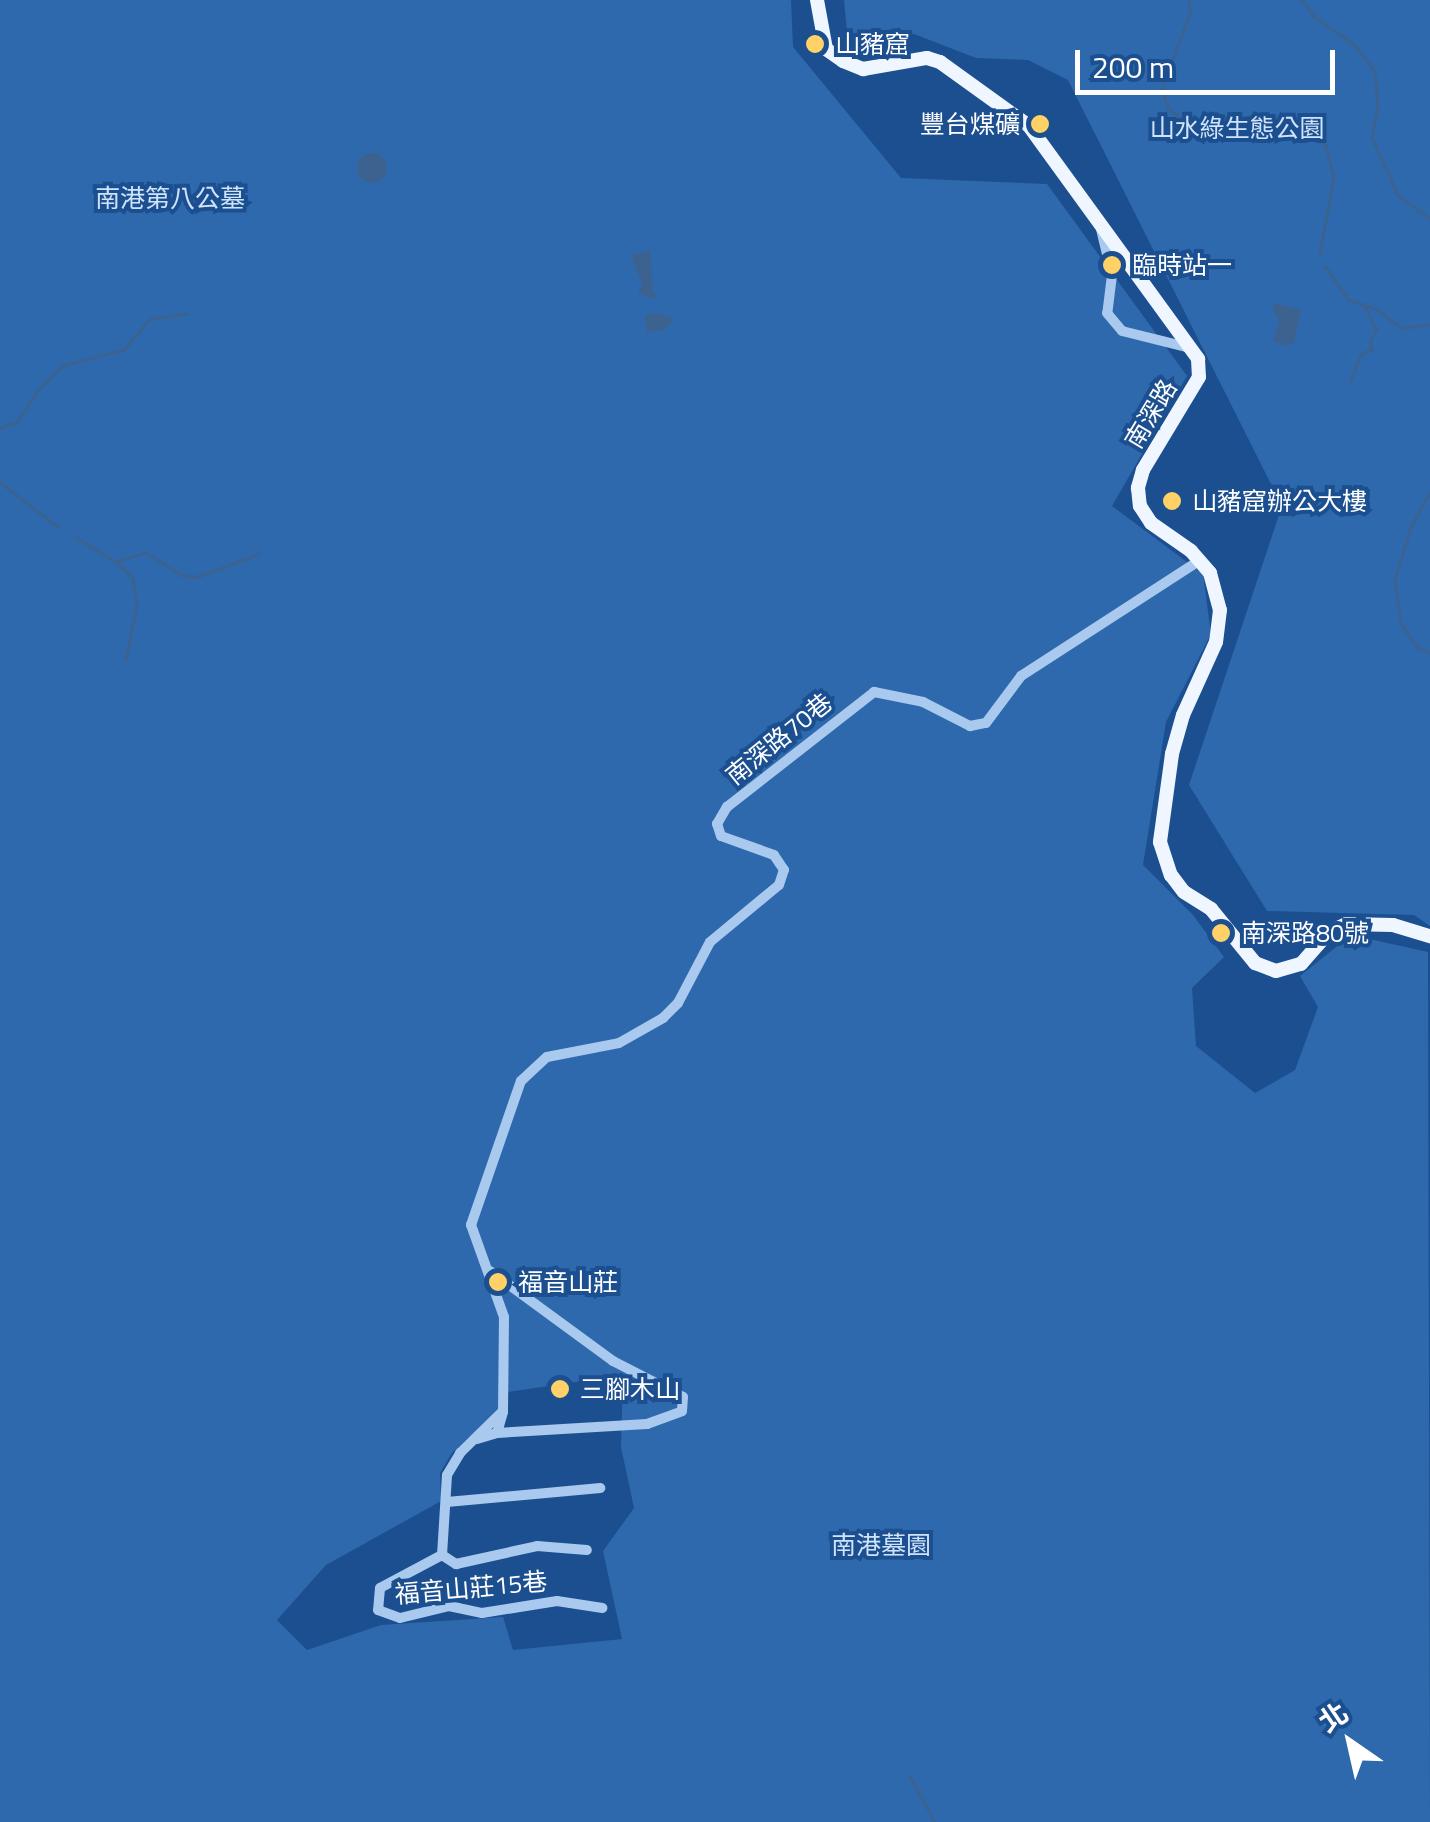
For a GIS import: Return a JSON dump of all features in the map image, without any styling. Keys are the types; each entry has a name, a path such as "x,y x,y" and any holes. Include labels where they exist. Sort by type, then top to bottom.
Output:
{"main road":[{"path":"817,0 826,49 843,62 862,69 927,58 940,62 1029,126 1190,348"},
{"name":"南深路","path":"1190,348 1198,358 1199,378 1143,470 1138,496 1151,523 1200,560"},
{"path":"1200,560 1216,585 1220,624 1172,754 1160,842 1170,874 1184,892 1211,910 1255,962 1276,971 1301,964 1329,932 1346,924 1393,925 1430,936"}],"street":[{"path":"1100,223 1112,275 1107,313 1122,330 1190,348"},
{"name":"南深路70巷","path":"498,1433 503,1412 504,1317 490,1270 473,1238 472,1217 524,1076 547,1057 625,1040 663,1018 678,1003 710,942 784,878 781,864 767,850 721,836 718,824 727,808 874,692 913,699 970,726 986,724 1022,676 1200,560"},
{"path":"476,1439 498,1433 647,1424 682,1411 684,1398 613,1361 490,1270"},
{"path":"503,1412 447,1475 442,1555 456,1564 537,1546 587,1550"},
{"path":"447,1502 600,1488"},
{"name":"福音山莊15巷","path":"442,1555 380,1588 378,1610 400,1618 449,1606 482,1613 557,1600 602,1608"}],"green space":[{"path":"0,0 791,0 793,47 901,178 1047,184 1187,376 1112,506 1203,574 1211,634 1166,722 1143,865 1193,915 1224,957 1192,988 1196,1046 1255,1093 1295,1070 1318,1007 1300,976 1351,935 1428,952 1430,1822 0,1822","holes":["623,1375 621,1447 634,1508 603,1551 622,1639 513,1650 503,1617 381,1625 307,1650 277,1620 326,1565 441,1501 440,1473 452,1453 469,1437 502,1423 501,1393"]},
{"name":"山水綠生態公園","path":"844,0 1430,0 1430,926 1414,915 1267,911 1189,785 1282,506 1068,80 1028,60 976,58 914,34 849,52"}],"shaded area":[{"path":"372,153 382,158 387,168 382,178 372,183 362,178 357,168 362,158"},
{"path":"650,250 653,292 658,297 651,299 638,292 642,284 631,255"},
{"path":"1275,304 1301,309 1294,343 1286,346 1273,341 1279,321 1272,307"},
{"path":"658,313 674,319 664,330 647,332 645,315"}],"waterway":[{"path":"1189,0 1191,11 1162,89 1169,109 1185,121 1261,116"},
{"path":"1302,0 1314,16 1356,46 1375,71 1378,106 1372,137 1398,195 1430,218"},
{"path":"1270,116 1301,121 1326,145 1334,177 1320,254"},
{"path":"1326,267 1349,300 1377,309 1401,328 1430,324"},
{"path":"1350,381 1361,354 1372,349 1370,341 1376,329 1363,304"},
{"path":"0,428 18,421 39,389 64,365 123,350 150,319 187,314"},
{"path":"0,482 58,527"},
{"path":"1430,493 1411,527 1395,580 1401,623 1418,648 1430,652"},
{"path":"76,537 116,562 146,552 181,575 197,577 258,554"},
{"path":"116,562 133,578 137,606 126,660"},
{"path":"910,1776 935,1822"}],"place":[{"name":"山豬窟","path":"815,44"},
{"name":"豐台煤礦","path":"1040,124"},
{"name":"臨時站一","path":"1112,265"},
{"name":"山豬窟辦公大樓","path":"1172,501"},
{"name":"南深路80號","path":"1221,933"},
{"name":"福音山莊","path":"498,1282"},
{"name":"三腳木山","path":"560,1389"}],"park label":[{"name":"南港第八公墓","path":"170,198"},
{"name":"南港墓園","path":"881,1545"}]}
